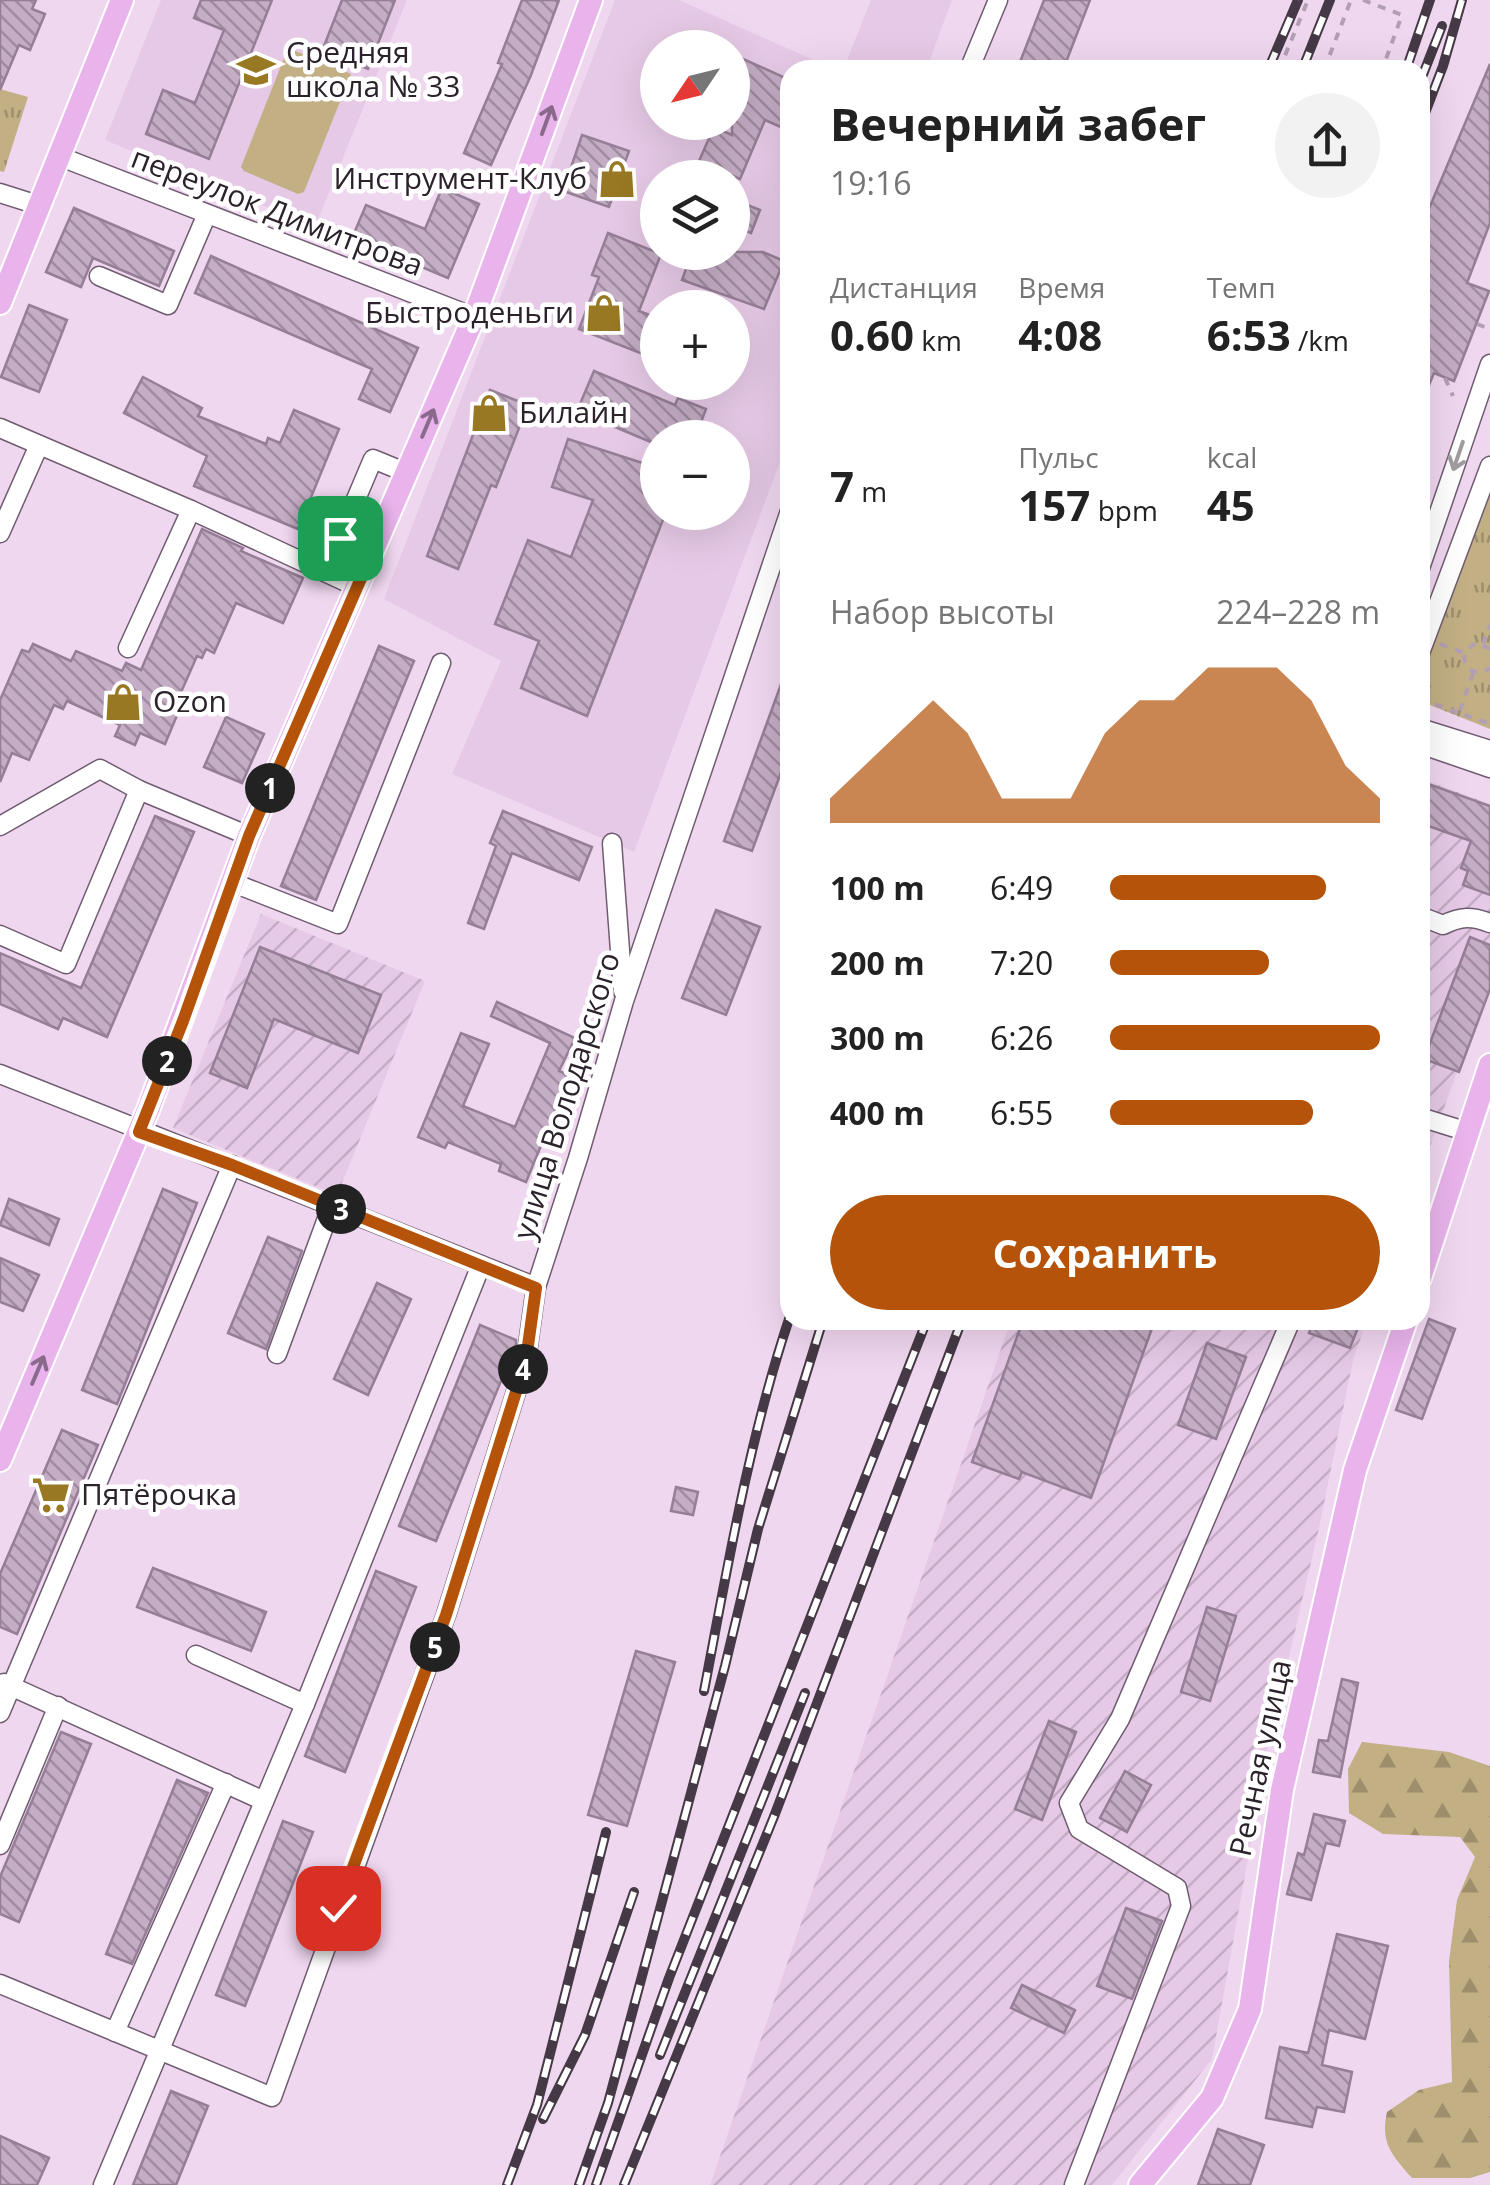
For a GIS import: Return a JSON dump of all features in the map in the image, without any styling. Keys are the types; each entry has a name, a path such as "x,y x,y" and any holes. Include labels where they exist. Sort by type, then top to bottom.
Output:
{"main road":[{"path":"0,303 122,0"},
{"path":"0,1460 139,1132 249,836 474,318 592,0"},
{"path":"1430,1248 1490,1065"},
{"name":"Речная улица","path":"1140,2185 1212,2098 1250,2009 1271,1851 1295,1734 1355,1470 1403,1330"}],"street":[{"path":"973,60 998,0"},
{"name":"переулок Димитрова","path":"60,158 474,318"},
{"path":"0,193 41,206"},
{"path":"99,276 168,305 207,214"},
{"path":"1430,539 1490,364"},
{"path":"0,428 357,587"},
{"path":"0,533 39,445"},
{"path":"372,553 340,538 373,459 407,473"},
{"path":"1430,626 1490,466"},
{"path":"128,648 191,510"},
{"name":"улица Володарского","path":"162,2051 272,2097 446,1615 526,1360 536,1288 624,1001 780,541"},
{"path":"231,882 338,924 441,662"},
{"path":"1430,731 1490,750"},
{"path":"1430,747 1490,768"},
{"path":"0,826 100,769 139,790 249,836"},
{"path":"0,934 66,964 139,790"},
{"path":"612,842 624,1001"},
{"path":"1430,920 1443,925 1457,918 1474,917 1490,923"},
{"path":"0,1074 536,1288"},
{"path":"1430,1120 1468,1132"},
{"path":"0,1713 6,1684 232,1165"},
{"path":"277,1354 332,1206"},
{"path":"103,2185 305,1704 480,1265"},
{"path":"1074,2185 1181,1906 1177,1888 1079,1829 1069,1803 1120,1719 1287,1330"},
{"path":"196,1656 305,1704"},
{"path":"6,1684 264,1800"},
{"path":"0,1845 58,1706"},
{"path":"115,2032 226,1783"},
{"path":"0,1984 162,2051"}],"path":[{"path":"1283,60 1308,0"},
{"path":"1328,60 1351,0"},
{"path":"1364,0 1402,16 1386,60"},
{"path":"1476,324 1486,328"},
{"path":"1445,378 1453,396"},
{"path":"1484,644 1490,626"},
{"path":"1436,643 1464,653"},
{"path":"1490,648 1484,644 1470,645 1464,653 1464,663 1473,672 1480,674 1490,668"},
{"path":"1459,713 1473,672"},
{"path":"1430,703 1490,724"}],"shaded area":[{"name":"Средняя школа № 33","path":"161,0 407,0 315,227 105,140"},
{"path":"615,0 679,0 746,30 640,30 640,140 750,140 750,32 814,60 780,60 780,462 634,852 452,774 501,661 384,599"},
{"path":"871,0 952,0 930,60 847,60"},
{"path":"1430,782 1490,804 1490,981 1430,1146"},
{"path":"261,914 425,981 337,1195 173,1128"},
{"path":"1008,1330 1364,1330 1353,1360 1268,1747 1212,2059 1112,2185 710,2185"}],"green space":[{"path":"288,48 351,74 304,192 298,194 241,167"},
{"path":"0,89 28,97 4,172 0,171"},
{"path":"1490,480 1490,729 1430,705 1430,651"},
{"path":"1362,1742 1449,1752 1490,1766 1490,2172 1470,2178 1412,2178 1389,2148 1385,2123 1387,2112 1419,2090 1452,2082 1449,1961 1457,1900 1475,1857 1460,1837 1383,1834 1349,1813 1348,1769"}],"building":[{"path":"0,0 36,0 32,9 45,14 30,50 19,45 0,90"},
{"path":"201,0 272,0 209,159 146,134 163,90 195,103 224,30 194,18"},
{"path":"342,0 395,0 368,69 322,51"},
{"path":"522,0 559,0 491,165 464,153 502,64 498,63"},
{"path":"1044,0 1090,0 1067,60 1021,60"},
{"path":"750,62 780,76 780,127 765,120 748,160 699,160 708,140 750,140"},
{"path":"1490,64 1490,223 1467,283 1489,291 1454,381 1434,373 1430,383 1430,206"},
{"path":"582,135 629,151 609,207 563,191"},
{"path":"442,188 479,204 448,278 352,238 366,205 425,229"},
{"path":"750,206 760,210 750,233"},
{"path":"74,208 174,251 159,286 93,258 81,287 46,272"},
{"path":"608,233 640,246 640,270 655,270 647,290 640,290 640,353 579,329 599,277 592,275"},
{"path":"750,252 763,252 780,259 780,271 764,309 750,304 750,290 710,290 682,280 686,270 750,270"},
{"path":"211,256 418,348 390,412 359,399 372,369 195,293"},
{"path":"29,305 67,320 39,392 1,377"},
{"path":"594,371 640,390 640,400 663,400 675,405 677,400 683,400 706,409 702,420 640,420 640,437 577,411"},
{"path":"143,377 202,408 198,416 266,444 268,438 280,443 294,410 339,429 298,529 194,486 207,456 124,413"},
{"path":"490,390 528,405 458,569 427,556"},
{"path":"568,439 640,462 640,530 659,530 587,716 521,688 539,641 495,624 528,540 571,557 593,500 552,487"},
{"path":"202,529 303,578 283,623 236,603 214,653 206,649 202,658 197,656 178,699 183,701 165,744 140,733 135,745 115,736 120,725 67,701 63,709 54,705 29,760 12,753 0,782 0,700 22,650 29,652 33,644 71,661 76,651 122,671 126,663 141,670"},
{"path":"379,646 414,661 316,900 281,886"},
{"path":"780,687 780,775 752,851 724,841"},
{"path":"226,717 264,734 242,783 204,767"},
{"path":"1430,785 1490,806 1490,895 1463,885 1468,871 1461,868 1471,841 1430,827"},
{"path":"503,811 592,847 579,880 512,853 484,929 468,923 496,846 490,843"},
{"path":"155,816 194,832 107,1037 63,1018 58,1029 0,1004 0,953 81,988"},
{"path":"716,910 760,927 726,1015 682,998"},
{"path":"1470,937 1490,945 1490,989 1459,1072 1430,1061 1430,1043"},
{"path":"260,947 381,995 358,1053 274,1019 247,1088 210,1073"},
{"path":"497,1002 575,1038 559,1071 570,1075 526,1182 499,1171 501,1164 448,1142 445,1148 418,1137 461,1033 489,1044 463,1106 515,1127 550,1043 491,1016"},
{"path":"163,1189 197,1203 117,1404 82,1390"},
{"path":"9,1199 59,1219 49,1245 0,1225"},
{"path":"268,1237 302,1251 266,1349 228,1333"},
{"path":"0,1258 39,1275 23,1311 0,1302"},
{"path":"377,1283 411,1299 368,1395 334,1379"},
{"path":"1430,1319 1455,1329 1422,1419 1396,1410 1425,1330 1430,1330"},
{"path":"480,1325 516,1340 516,1344 436,1541 399,1526"},
{"path":"1019,1330 1151,1330 1091,1498 1022,1472 1019,1479 972,1462"},
{"path":"1310,1330 1357,1330 1350,1348 1309,1333"},
{"path":"1207,1343 1246,1357 1216,1439 1178,1425"},
{"path":"62,1430 98,1445 17,1634 0,1627 0,1574"},
{"path":"676,1487 698,1492 693,1515 671,1511"},
{"path":"153,1568 266,1612 251,1651 137,1607"},
{"path":"376,1571 416,1587 345,1772 305,1756"},
{"path":"1207,1607 1236,1616 1210,1701 1181,1692"},
{"path":"636,1651 675,1662 627,1826 588,1815"},
{"path":"1342,1679 1358,1683 1340,1777 1313,1772 1319,1740 1328,1741"},
{"path":"1049,1721 1076,1732 1042,1820 1015,1809"},
{"path":"61,1732 91,1744 19,1922 0,1914 0,1877"},
{"path":"1125,1771 1151,1785 1127,1832 1100,1818"},
{"path":"177,1780 208,1793 132,1964 106,1954"},
{"path":"1314,1814 1345,1821 1339,1846 1326,1843 1311,1900 1287,1894 1298,1853 1304,1855"},
{"path":"283,1821 313,1832 245,2006 216,1995"},
{"path":"1126,1908 1162,1921 1132,1999 1097,1986"},
{"path":"1337,1934 1388,1946 1365,2039 1329,2030 1322,2065 1352,2072 1344,2112 1317,2107 1312,2127 1266,2118 1280,2047 1308,2053"},
{"path":"1022,1985 1075,2010 1064,2033 1011,2008"},
{"path":"171,2091 208,2106 176,2185 133,2185"},
{"path":"1218,2129 1264,2145 1250,2185 1198,2185"},
{"path":"0,2136 49,2158 37,2185 0,2185"}],"railway":[{"path":"1272,60 1298,0"},
{"path":"1306,60 1330,0"},
{"path":"1409,60 1430,0"},
{"path":"1430,100 1462,0"},
{"path":"1429,60 1442,26"},
{"path":"704,1691 751,1455 786,1330"},
{"path":"579,2185 608,2103 758,1529 820,1330"},
{"path":"596,2185 669,1978 923,1330"},
{"path":"624,2185 775,1814 958,1330"},
{"path":"660,2055 805,1693"},
{"path":"507,2185 537,2105 606,1832"},
{"path":"543,2119 585,2035 634,1892"}],"place":[{"name":"Средняя школа № 33","path":"256,70"},
{"name":"Инструмент-Клуб","path":"617,179"},
{"name":"Быстроденьги","path":"604,313"},
{"name":"Билайн","path":"489,413"},
{"name":"Ozon","path":"123,702"},
{"name":"Пятёрочка","path":"51,1495"}],"route":[{"path":"338,1908 446,1615 526,1360 536,1288 232,1165 139,1132 249,836 372,553 340,538"}]}
